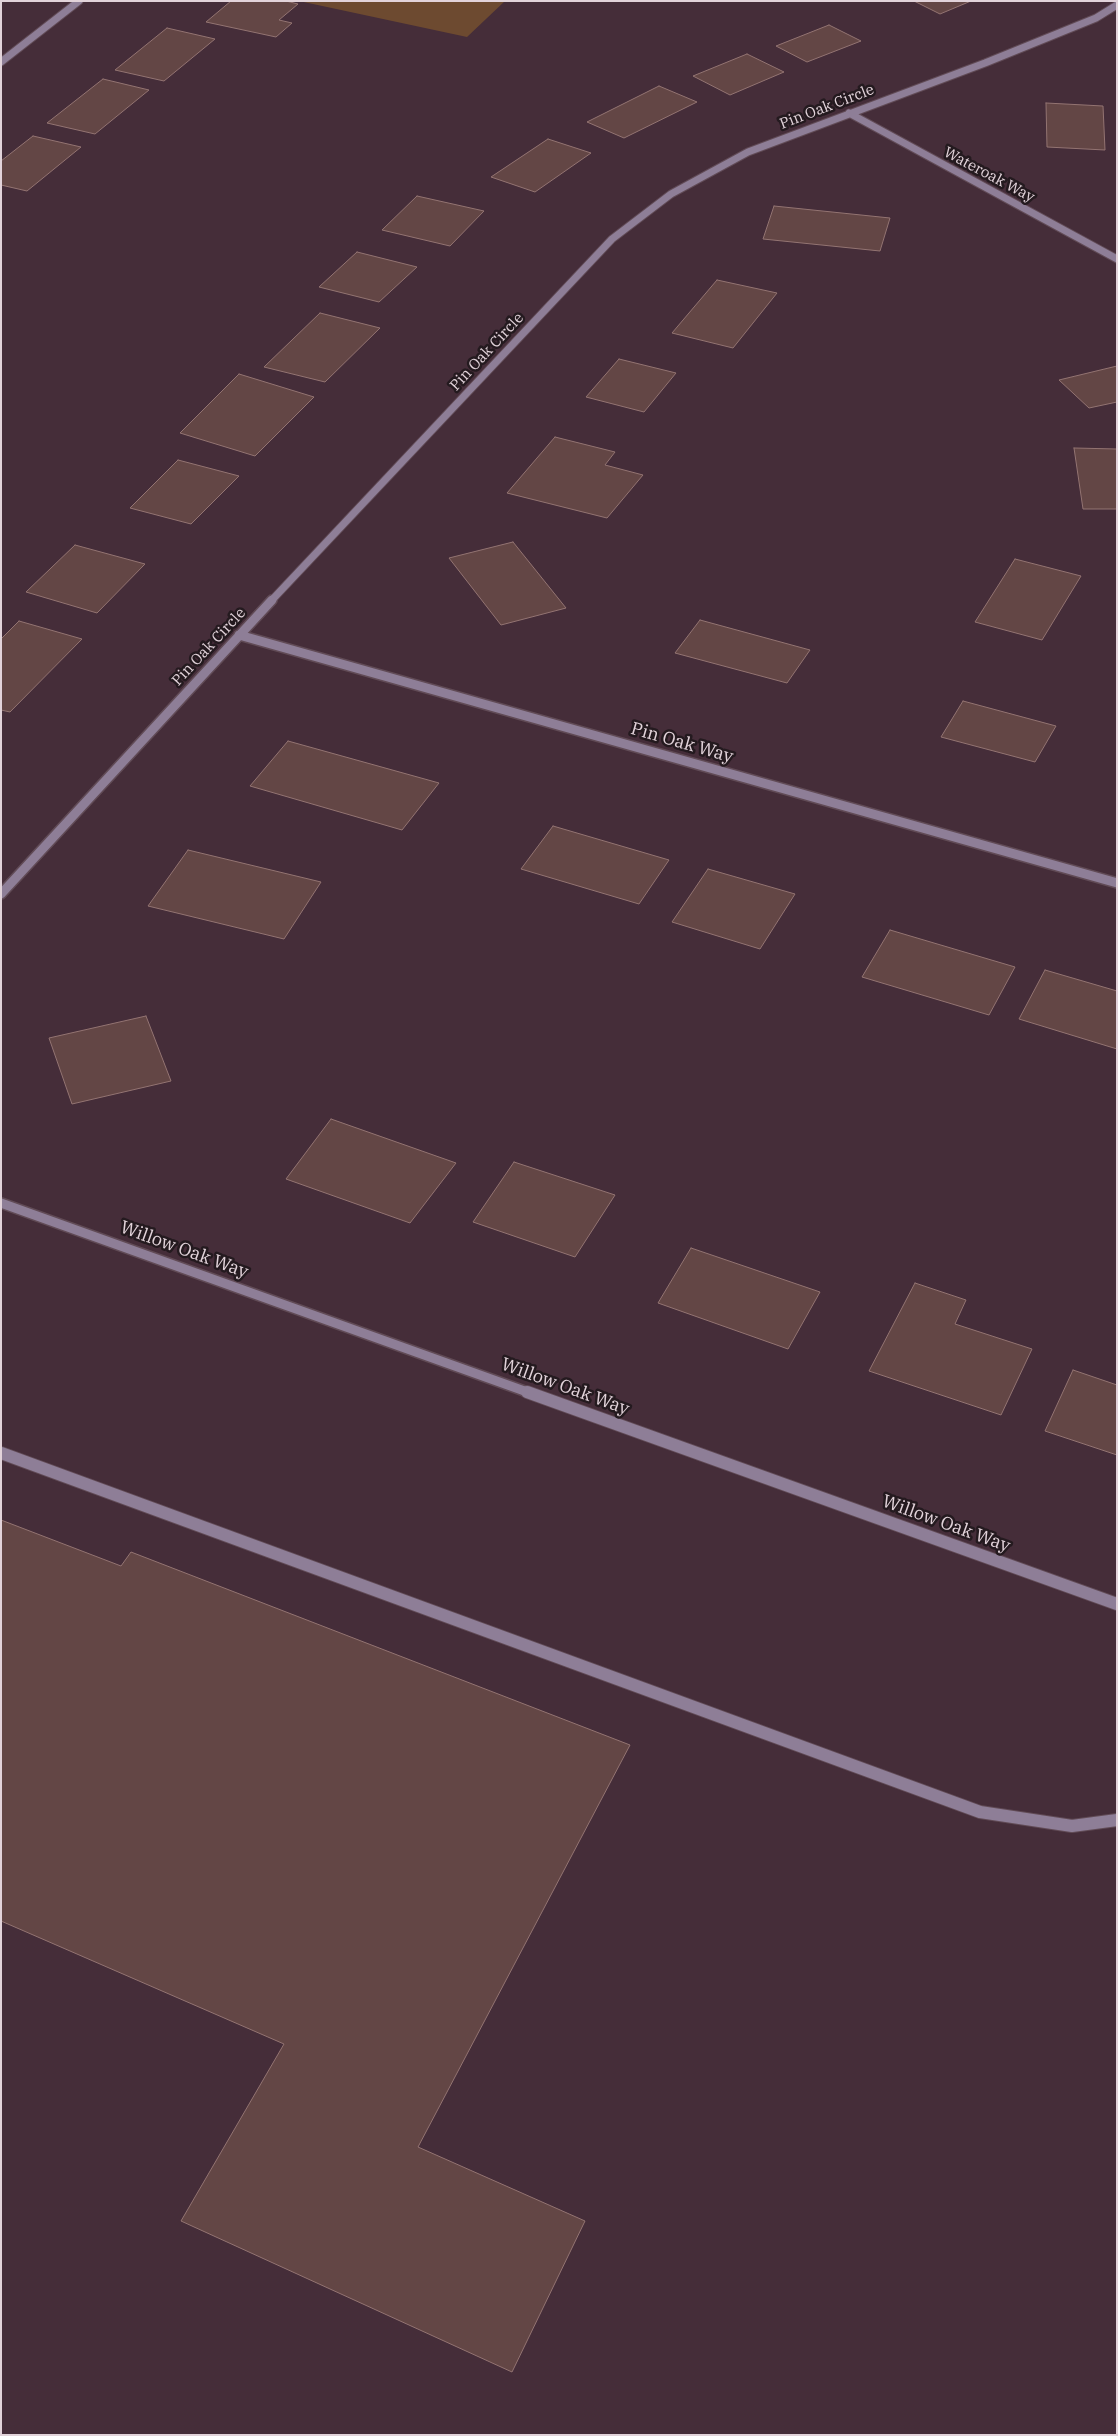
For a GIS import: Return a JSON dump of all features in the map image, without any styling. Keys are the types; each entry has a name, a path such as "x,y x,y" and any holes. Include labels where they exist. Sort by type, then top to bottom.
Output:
{"street":[{"path":"1,62 79,1"},
{"name":"Pin Oak Circle","path":"1,894 239,635 612,239 671,194 748,152 1012,52 1096,18 1117,5"},
{"name":"Wateroak Way","path":"849,113 1117,259"},
{"name":"Pin Oak Way","path":"239,635 1117,884"},
{"name":"Willow Oak Way","path":"1,1203 1117,1604"},
{"path":"1,1453 980,1812 1072,1826 1117,1820"}],"shaded area":[{"path":"299,1 505,1 467,37"}],"building":[{"path":"231,1 286,1 298,4 279,20 292,23 276,37 206,22"},
{"path":"914,1 971,1 940,14"},
{"path":"829,25 861,41 807,62 776,46"},
{"path":"167,28 215,39 164,81 115,70"},
{"path":"747,54 784,72 730,95 693,76"},
{"path":"103,79 149,90 95,134 47,123"},
{"path":"659,86 697,102 624,138 587,122"},
{"path":"1046,103 1103,106 1105,150 1047,147"},
{"path":"33,136 81,147 27,191 1,185 1,161"},
{"path":"548,139 591,153 535,192 491,177"},
{"path":"417,196 484,211 450,246 382,230"},
{"path":"774,206 890,218 880,251 763,239"},
{"path":"357,252 417,267 379,302 319,287"},
{"path":"717,280 777,293 733,348 672,333"},
{"path":"320,313 380,328 325,382 264,367"},
{"path":"619,359 676,373 644,412 586,397"},
{"path":"1117,366 1117,402 1089,408 1059,380"},
{"path":"239,374 314,397 255,456 180,433"},
{"path":"555,437 615,452 605,465 643,475 607,518 507,493"},
{"path":"1074,448 1117,449 1117,509 1083,509"},
{"path":"178,460 239,476 191,524 130,508"},
{"path":"513,542 566,608 501,625 449,558"},
{"path":"75,545 145,564 97,613 26,592"},
{"path":"1015,559 1081,576 1042,640 975,622"},
{"path":"700,620 810,650 787,683 675,653"},
{"path":"19,621 82,639 10,712 1,710 1,639"},
{"path":"963,701 1056,726 1035,762 941,737"},
{"path":"288,741 439,783 402,830 250,786"},
{"path":"553,826 669,860 639,904 521,869"},
{"path":"188,850 321,882 284,939 148,906"},
{"path":"708,869 795,894 760,949 672,922"},
{"path":"890,930 1015,967 989,1015 862,977"},
{"path":"1045,970 1117,991 1117,1049 1019,1019"},
{"path":"146,1016 171,1081 72,1104 49,1038"},
{"path":"331,1119 456,1163 410,1223 286,1179"},
{"path":"514,1162 615,1195 575,1257 473,1222"},
{"path":"691,1248 820,1292 788,1349 658,1303"},
{"path":"915,1283 966,1300 955,1324 1032,1349 1001,1415 869,1371"},
{"path":"1073,1370 1117,1385 1117,1455 1045,1431"},
{"path":"1,1520 121,1566 131,1552 630,1745 418,2147 585,2221 512,2372 181,2221 284,2044 1,1921"}]}
